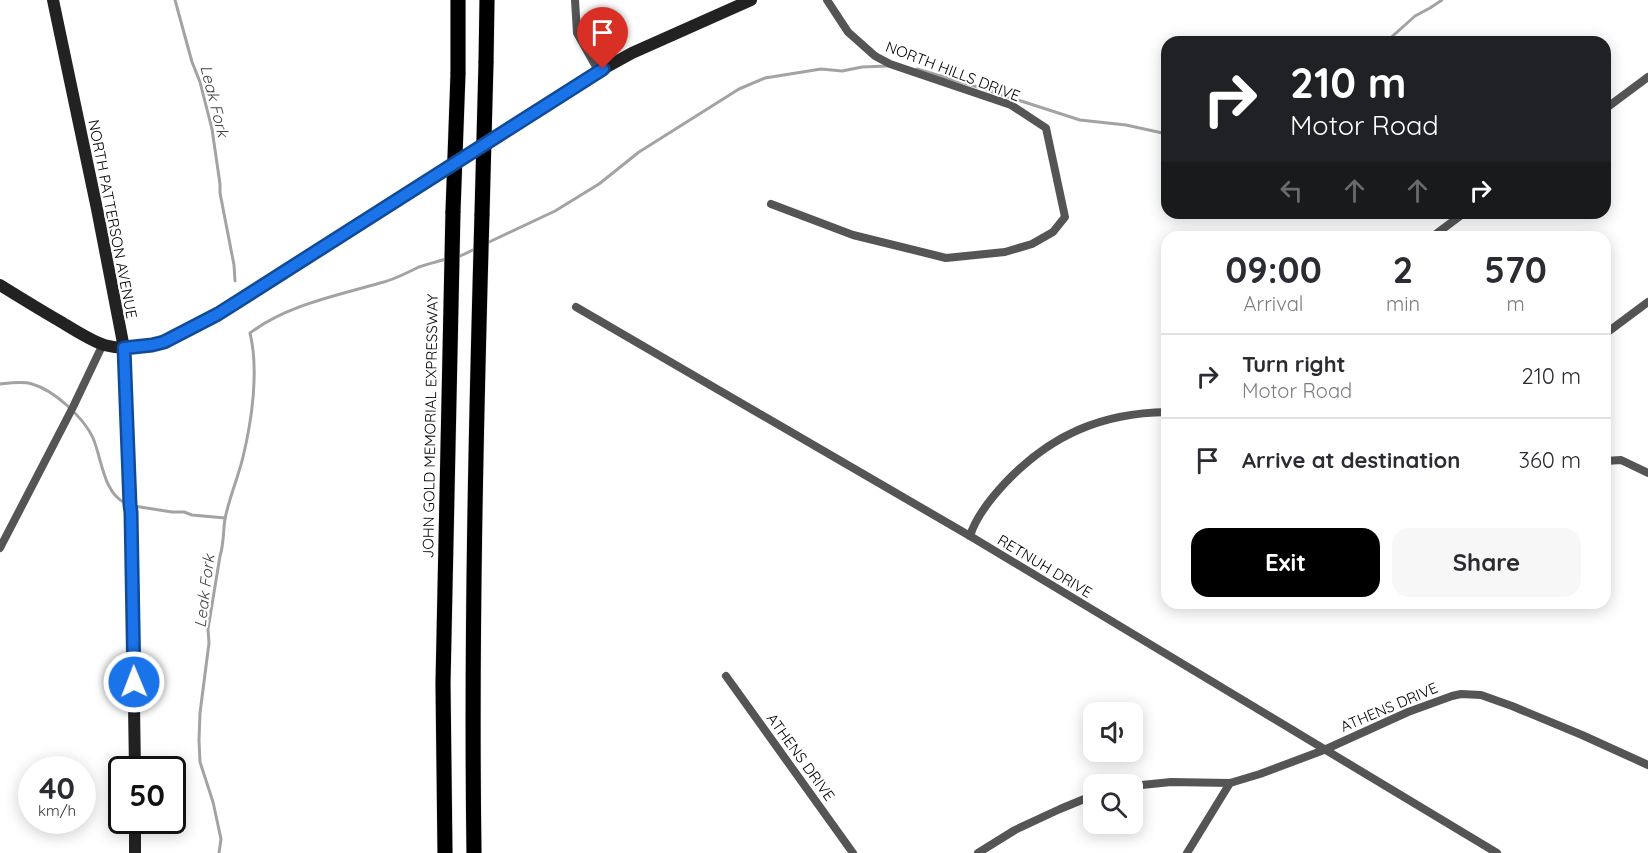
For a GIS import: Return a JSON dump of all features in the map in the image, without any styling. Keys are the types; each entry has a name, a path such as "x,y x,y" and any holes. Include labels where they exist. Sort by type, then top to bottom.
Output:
{"highway":[{"name":"JOHN GOLD MEMORIAL EXPRESSWAY","path":"445,853 443,683 458,0"},
{"path":"474,853 472,747 474,544 487,0"}],"street":[{"name":"NORTH PATTERSON AVENUE","path":"53,0 124,348 131,523 135,756"},
{"path":"575,0 577,33 599,72"},
{"path":"0,285 81,334 103,344 124,348 164,342 218,314 599,72 632,53 751,0"},
{"name":"NORTH HILLS DRIVE","path":"771,204 853,235 946,258 1005,252 1032,244 1053,232 1065,217 1046,128 1011,105 890,64 876,56 848,32 827,0"},
{"path":"1611,105 1648,77"},
{"path":"1440,231 1456,219"},
{"path":"1611,330 1648,302"},
{"name":"RETNUH DRIVE","path":"576,308 970,536 1497,853"},
{"path":"0,548 103,344"},
{"path":"970,536 973,525 998,490 1014,473 1059,438 1103,421 1141,413 1161,412"},
{"path":"1611,460 1621,460 1648,473"},
{"name":"ATHENS DRIVE","path":"726,676 853,853"},
{"name":"ATHENS DRIVE","path":"1143,785 1171,782 1230,783 1324,750 1408,712 1452,696 1471,694 1512,706 1648,765"},
{"path":"1186,853 1230,783"},
{"path":"978,853 1015,830 1083,799"},
{"path":"135,834 135,853"}],"waterway":[{"name":"Leak Fork","path":"175,0 212,129 235,281"},
{"path":"1393,36 1415,16 1442,0"},
{"path":"485,244 555,211 599,184 639,152 739,89 765,78 821,69 842,71 887,66"},
{"path":"917,69 1080,120 1126,125 1161,133"},
{"path":"458,257 477,248"},
{"name":"Leak Fork","path":"219,853 221,839 213,802 200,762 200,713 209,643 208,629 225,519 243,457 252,411 254,363 250,333 264,323 296,308 390,280 419,267 446,259"},
{"path":"0,384 20,382 32,384 59,398 89,430 108,483 112,491 125,503"},
{"path":"134,506 225,518"}],"route":[{"path":"134,682 131,512 124,348 164,342 218,314 603,69"}]}
